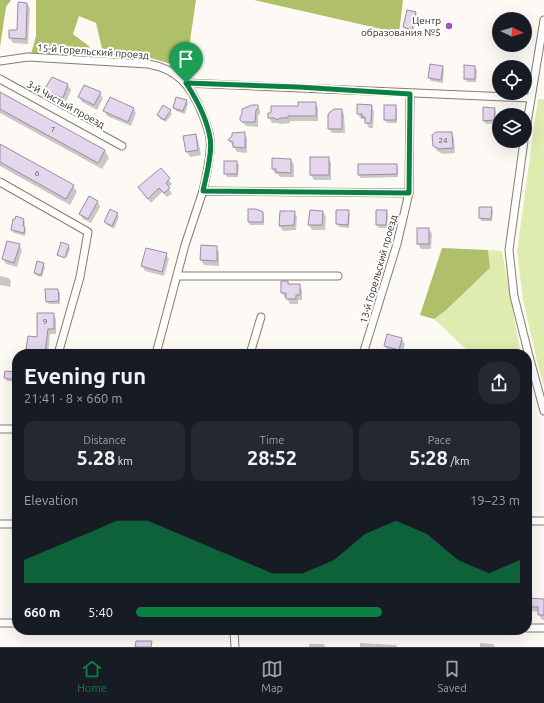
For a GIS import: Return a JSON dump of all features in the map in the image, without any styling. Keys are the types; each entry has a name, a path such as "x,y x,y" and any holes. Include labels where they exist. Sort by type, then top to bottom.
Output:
{"street":[{"path":"532,87 544,20"},
{"name":"15-й Горельский проезд","path":"0,61 28,57 148,64 168,70 186,83 196,99 210,139 208,168 203,191 177,276 157,349"},
{"name":"3-й Чистый проезд","path":"0,79 122,146"},
{"path":"186,83 492,97"},
{"name":"13-й Горельский проезд","path":"365,349 398,244 409,193 410,94"},
{"path":"523,148 509,250 514,296 527,349"},
{"path":"0,182 88,232 80,277 59,349"},
{"path":"203,191 409,193"},
{"path":"177,276 338,276"},
{"path":"251,349 261,317"},
{"path":"532,367 544,411"},
{"path":"0,428 12,429"},
{"path":"532,521 544,521"},
{"path":"0,524 12,524"},
{"path":"0,623 12,623"},
{"path":"532,628 544,628"},
{"path":"234,635 235,647"}],"green space":[{"path":"0,0 11,0 6,7 0,47"},
{"path":"36,0 196,0 185,75 171,64 151,58 104,57 96,23 79,16 73,34 90,47 77,56 31,54 36,36"},
{"path":"254,0 403,0 399,33"},
{"path":"538,99 544,99 544,386 523,300 517,251"},
{"path":"442,248 488,250 490,268 445,311 434,319 420,315"},
{"path":"488,250 502,251 520,349 466,349 434,319 445,311 490,268"}],"building":[{"path":"18,2 27,3 26,39 9,38 9,30 17,30"},
{"path":"407,10 416,12 412,30 403,27"},
{"path":"430,64 443,66 441,80 428,78"},
{"path":"464,65 475,66 475,79 464,79"},
{"path":"52,77 68,84 63,98 44,90"},
{"path":"84,85 101,92 94,105 78,97"},
{"path":"0,92 105,150 98,163 0,109"},
{"path":"110,97 134,108 128,122 103,111"},
{"path":"176,97 187,100 183,111 173,108"},
{"path":"298,102 316,102 316,116 288,116 288,118 280,118 278,120 268,118 268,113 271,113 271,106 298,106"},
{"path":"357,104 372,105 371,123 365,123 365,117 362,117 362,114 357,114"},
{"path":"163,105 171,110 164,120 157,115"},
{"path":"252,105 258,105 255,122 242,122 240,117 242,114 242,109"},
{"path":"384,105 396,105 396,120 384,120"},
{"path":"483,107 495,108 492,108 492,120 483,121"},
{"path":"334,109 342,109 342,129 328,129 328,114"},
{"path":"245,132 245,148 233,147 233,142 228,140 232,136 232,133"},
{"path":"436,132 452,132 453,148 439,149 433,146 432,135"},
{"path":"196,134 198,150 186,152 183,136"},
{"path":"0,144 74,185 66,199 0,162"},
{"path":"310,157 329,157 329,175 310,175"},
{"path":"272,158 291,159 291,173 276,172 276,169 272,169"},
{"path":"224,161 237,161 237,174 224,174"},
{"path":"358,164 397,164 397,174 358,175"},
{"path":"161,168 170,178 166,183 170,188 164,193 159,188 148,199 138,187"},
{"path":"89,196 98,201 88,219 79,214"},
{"path":"479,207 492,207 491,219 479,218"},
{"path":"110,209 118,213 112,226 104,222"},
{"path":"248,209 256,209 263,212 263,222 248,222"},
{"path":"310,210 323,211 322,225 308,225"},
{"path":"336,210 349,210 348,225 336,224"},
{"path":"376,210 387,210 386,225 376,225"},
{"path":"280,211 295,211 294,225 279,226"},
{"path":"16,216 24,219 24,233 11,230 13,219 15,219"},
{"path":"417,228 429,228 429,244 417,244"},
{"path":"7,241 20,244 14,263 2,259"},
{"path":"61,242 69,245 65,258 57,255"},
{"path":"201,245 217,246 217,261 200,260"},
{"path":"146,248 167,253 162,272 141,266"},
{"path":"37,261 44,263 41,275 34,273"},
{"path":"281,281 288,281 288,284 300,284 300,295 296,295 296,299 286,299 286,293 281,293"},
{"path":"45,289 58,289 59,301 46,302"},
{"path":"37,313 54,313 54,329 48,329 45,349 26,349 28,336 37,337"},
{"path":"387,334 402,338 399,349 384,346"},
{"path":"5,371 12,372 12,379 4,378"},
{"path":"532,598 544,599 544,615 538,615 538,607 532,607"},
{"path":"136,641 152,641 151,647 135,647"}],"place":[{"name":"Центр образования №5","path":"449,26"}],"route":[{"path":"186,83 298,87 410,94 409,193 203,191 208,168 210,139 204,118 196,99 186,83"}]}
